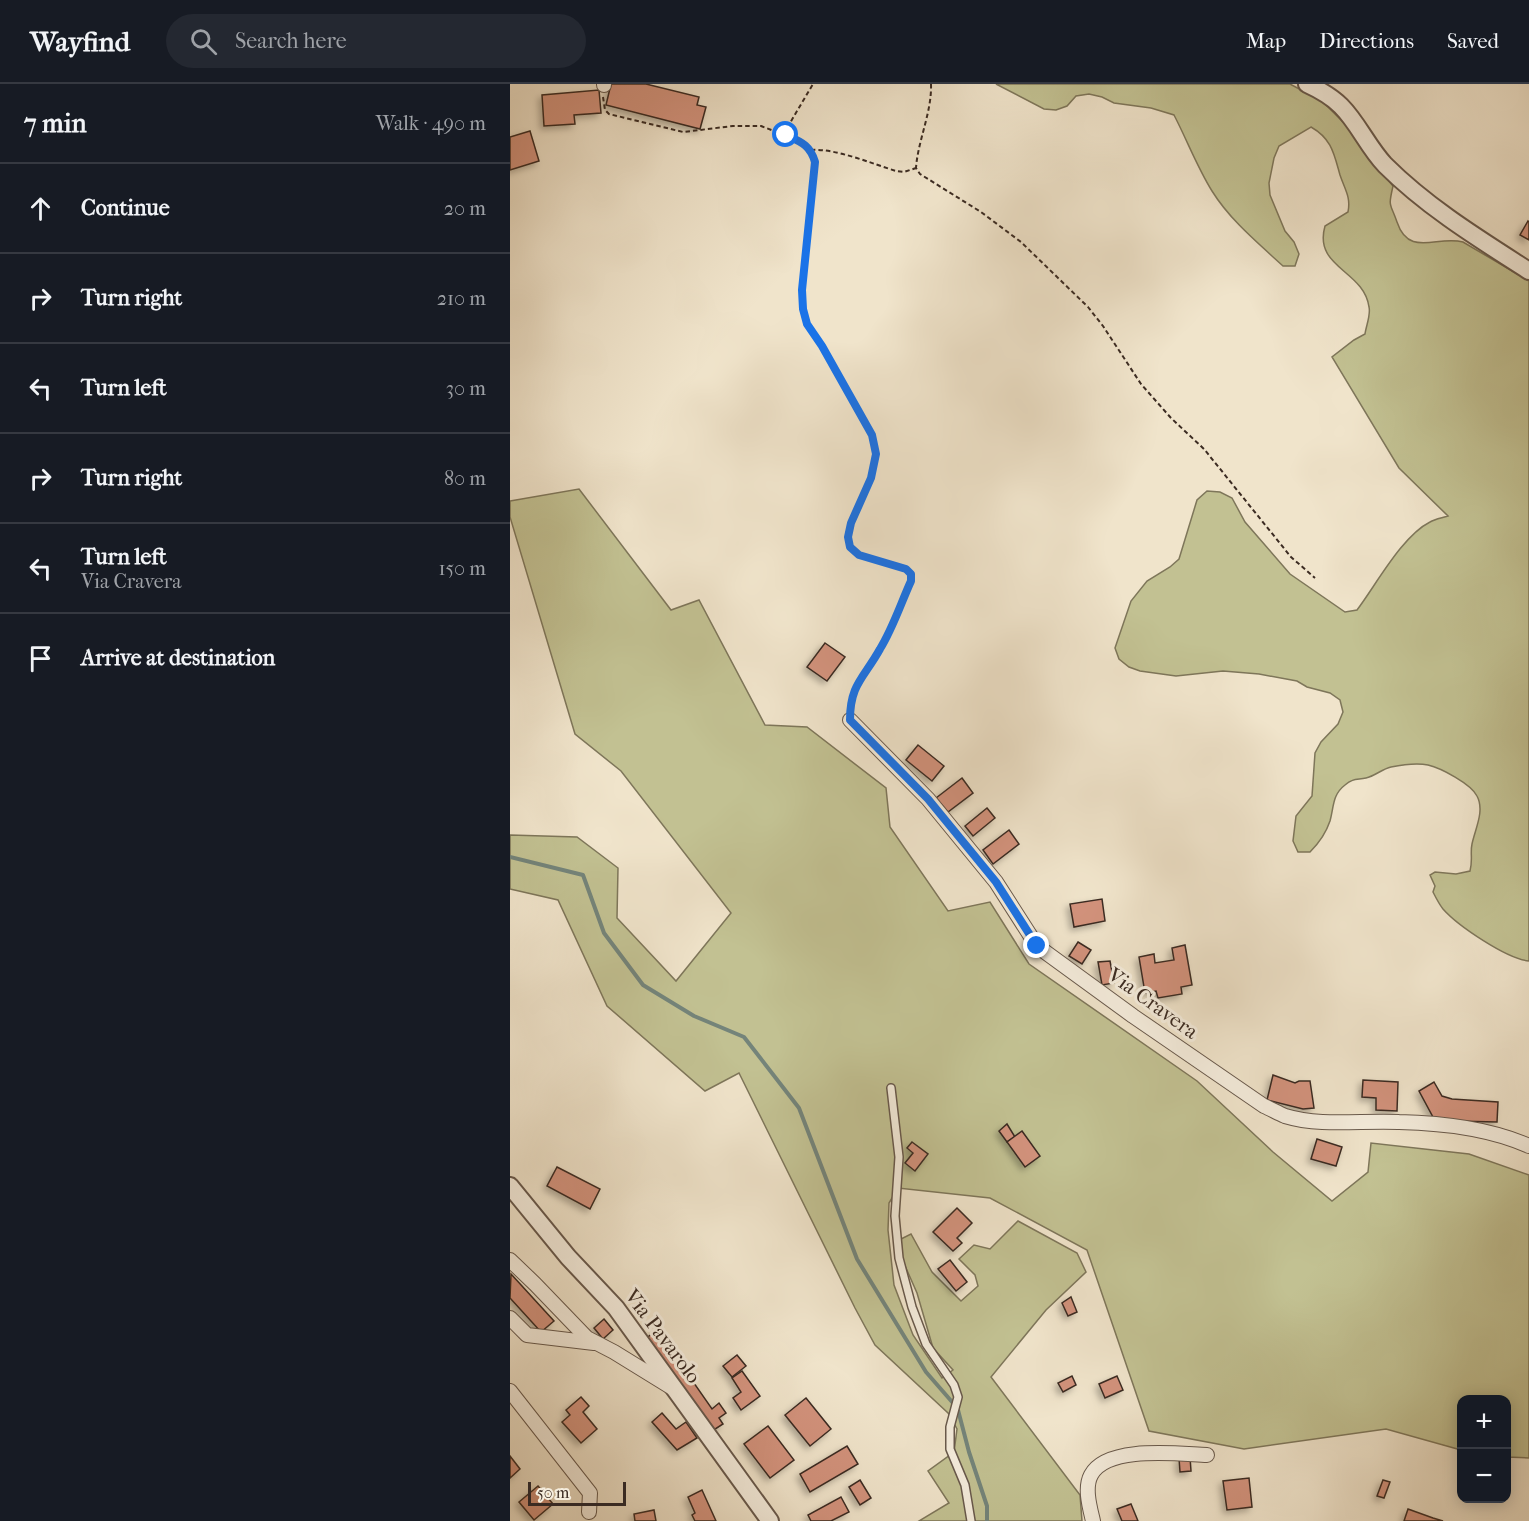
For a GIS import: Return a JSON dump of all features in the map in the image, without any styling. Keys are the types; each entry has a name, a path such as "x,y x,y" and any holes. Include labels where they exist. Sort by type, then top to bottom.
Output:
{"street":[{"path":"1307,84 1323,91 1342,107 1368,146 1414,191 1475,236 1529,271"},
{"name":"Via Cravera","path":"850,720 928,799 996,882 1037,946 1132,1016 1264,1106 1286,1116 1319,1122 1400,1122 1445,1125 1508,1137 1529,1146"},
{"name":"Via Pavarolo","path":"510,1186 568,1257 616,1308 770,1521"},
{"path":"510,1260 587,1338 676,1390"},
{"path":"510,1318 527,1335 599,1344"},
{"path":"510,1390 590,1493 589,1512"},
{"path":"1093,1521 1088,1496 1091,1475 1105,1461 1147,1453 1207,1455"}],"lane":[{"path":"891,1088 899,1157 895,1216 899,1258 912,1307 926,1344 954,1385 958,1397 950,1427 950,1449 965,1485 971,1521"}],"path":[{"path":"604,84 603,104 609,114 683,132 733,126 761,126 805,143 811,150 815,162 802,290 803,309 807,324 822,346 872,435 876,454 871,478 851,523 848,537 850,547 859,555 906,569 911,574 911,581 881,649 855,686 850,704 850,720"},
{"path":"786,135 787,128 813,84"},
{"path":"931,84 916,168 920,174 981,212 1021,242 1088,307 1141,384 1203,449 1291,557 1315,578"},
{"path":"811,150 837,154 896,171 904,172 916,168"}],"shaded area":[{"path":"996,84 1290,84 1322,101 1346,125 1393,186 1391,208 1402,233 1409,239 1425,243 1463,242 1529,281 1529,961 1496,948 1471,932 1443,909 1433,892 1435,886 1430,875 1435,872 1456,874 1470,871 1471,847 1480,808 1474,791 1440,769 1419,764 1391,767 1369,777 1350,781 1338,793 1328,825 1319,841 1310,852 1298,852 1293,841 1296,816 1312,796 1315,753 1321,742 1338,724 1343,712 1340,700 1330,693 1307,687 1297,681 1259,674 1223,671 1176,676 1140,671 1129,667 1119,659 1115,648 1131,601 1147,581 1179,559 1197,500 1207,491 1220,492 1232,498 1245,522 1290,574 1345,612 1357,610 1409,538 1430,522 1448,516 1399,468 1332,357 1365,334 1369,310 1365,295 1332,260 1323,240 1325,226 1348,212 1349,207 1347,193 1328,142 1311,127 1279,146 1274,158 1269,183 1270,195 1285,231 1294,242 1299,254 1295,266 1283,266 1245,231 1219,202 1174,115 1151,108 1114,103 1089,94 1076,96 1067,106 1056,110 1044,109"},
{"path":"579,489 671,610 699,600 765,725 807,727 886,788 890,827 948,911 990,902 1029,964 1197,1081 1273,1152 1332,1201 1368,1172 1371,1143 1469,1154 1529,1175 1529,1458 1511,1457 1511,1395 1457,1395 1457,1449 1386,1429 1244,1449 1149,1431 1087,1250 990,1198 898,1188 889,1203 888,1230 894,1285 913,1335 942,1378 953,1370 933,1348 917,1293 902,1259 901,1239 911,1234 932,1272 961,1301 978,1286 975,1275 959,1259 974,1245 990,1249 1018,1221 1077,1253 1086,1272 1046,1310 991,1377 1080,1495 1082,1521 919,1521 949,1503 928,1471 954,1452 957,1429 948,1413 875,1345 739,1073 705,1091 607,1006 558,900 510,889 510,835 577,837 618,868 617,918 676,981 731,913 621,771 575,734 510,517 510,501"}],"building":[{"path":"611,84 646,84 699,97 697,105 706,107 700,129 606,105"},
{"path":"599,90 601,113 574,115 575,124 544,126 542,95"},
{"path":"530,131 539,161 510,170 510,137"},
{"path":"1529,222 1529,240 1520,235"},
{"path":"825,643 845,657 827,681 807,667"},
{"path":"918,745 944,766 932,781 906,760"},
{"path":"962,778 973,793 948,812 936,798"},
{"path":"987,808 995,818 973,836 965,826"},
{"path":"1009,830 1019,844 993,864 983,850"},
{"path":"1102,899 1105,921 1074,927 1070,904"},
{"path":"1078,942 1091,950 1082,964 1069,956"},
{"path":"1185,945 1192,985 1181,987 1182,994 1158,998 1156,991 1145,993 1139,957 1154,954 1155,963 1174,960 1172,948"},
{"path":"1110,961 1114,983 1102,985 1098,962"},
{"path":"1273,1075 1295,1083 1310,1081 1314,1108 1303,1109 1267,1100"},
{"path":"1363,1080 1398,1082 1397,1111 1376,1110 1376,1098 1362,1097"},
{"path":"1434,1082 1442,1096 1452,1099 1498,1102 1497,1122 1453,1121 1433,1117 1419,1091"},
{"path":"1007,1124 1015,1137 1007,1142 999,1131"},
{"path":"1022,1131 1040,1156 1025,1167 1007,1142"},
{"path":"1317,1139 1342,1147 1336,1166 1311,1159"},
{"path":"912,1142 928,1154 915,1171 905,1163 913,1153 907,1148"},
{"path":"557,1167 600,1189 590,1209 547,1186"},
{"path":"957,1208 972,1223 957,1238 962,1243 953,1251 933,1232"},
{"path":"950,1260 967,1282 956,1291 938,1269"},
{"path":"511,1274 554,1321 541,1332 510,1298"},
{"path":"1071,1297 1077,1312 1068,1316 1062,1303"},
{"path":"604,1319 613,1330 603,1339 594,1328"},
{"path":"657,1330 712,1409 719,1403 726,1413 719,1418 723,1424 709,1433 644,1340"},
{"path":"737,1355 746,1366 732,1377 723,1366"},
{"path":"742,1371 760,1396 741,1410 733,1398 741,1392 732,1378"},
{"path":"1072,1376 1076,1385 1063,1392 1058,1383"},
{"path":"1117,1376 1123,1390 1105,1398 1099,1384"},
{"path":"581,1397 589,1406 583,1412 597,1429 581,1443 562,1422 570,1415 566,1410"},
{"path":"806,1398 831,1429 810,1446 785,1415"},
{"path":"662,1413 676,1429 686,1422 697,1438 677,1450 652,1422"},
{"path":"768,1426 794,1460 770,1478 744,1444"},
{"path":"847,1446 858,1464 810,1492 800,1474"},
{"path":"510,1456 520,1469 510,1478"},
{"path":"1190,1457 1191,1471 1180,1472 1179,1458"},
{"path":"1249,1478 1252,1507 1227,1510 1223,1481"},
{"path":"860,1480 871,1498 860,1505 849,1487"},
{"path":"1383,1480 1390,1482 1384,1498 1377,1496"},
{"path":"538,1486 553,1504 534,1520 519,1502"},
{"path":"702,1490 716,1521 695,1521 692,1515 695,1513 688,1497"},
{"path":"841,1497 849,1512 831,1521 811,1521 808,1515"},
{"path":"1131,1504 1138,1521 1122,1521 1117,1509"},
{"path":"1408,1509 1433,1518 1443,1521 1404,1521"},
{"path":"654,1510 656,1521 635,1521 634,1514"}],"waterway":[{"path":"510,857 583,875 604,933 643,985 694,1016 744,1037 799,1108 857,1259 926,1372 953,1403"},
{"path":"958,1410 987,1506 987,1521"}],"route":[{"path":"786,135 805,143 811,150 815,162 802,290 807,324 822,346 872,435 876,454 871,478 851,523 848,537 850,547 859,555 906,569 911,574 911,581 881,649 855,686 850,704 850,720 928,799 996,882 1037,946"}]}
